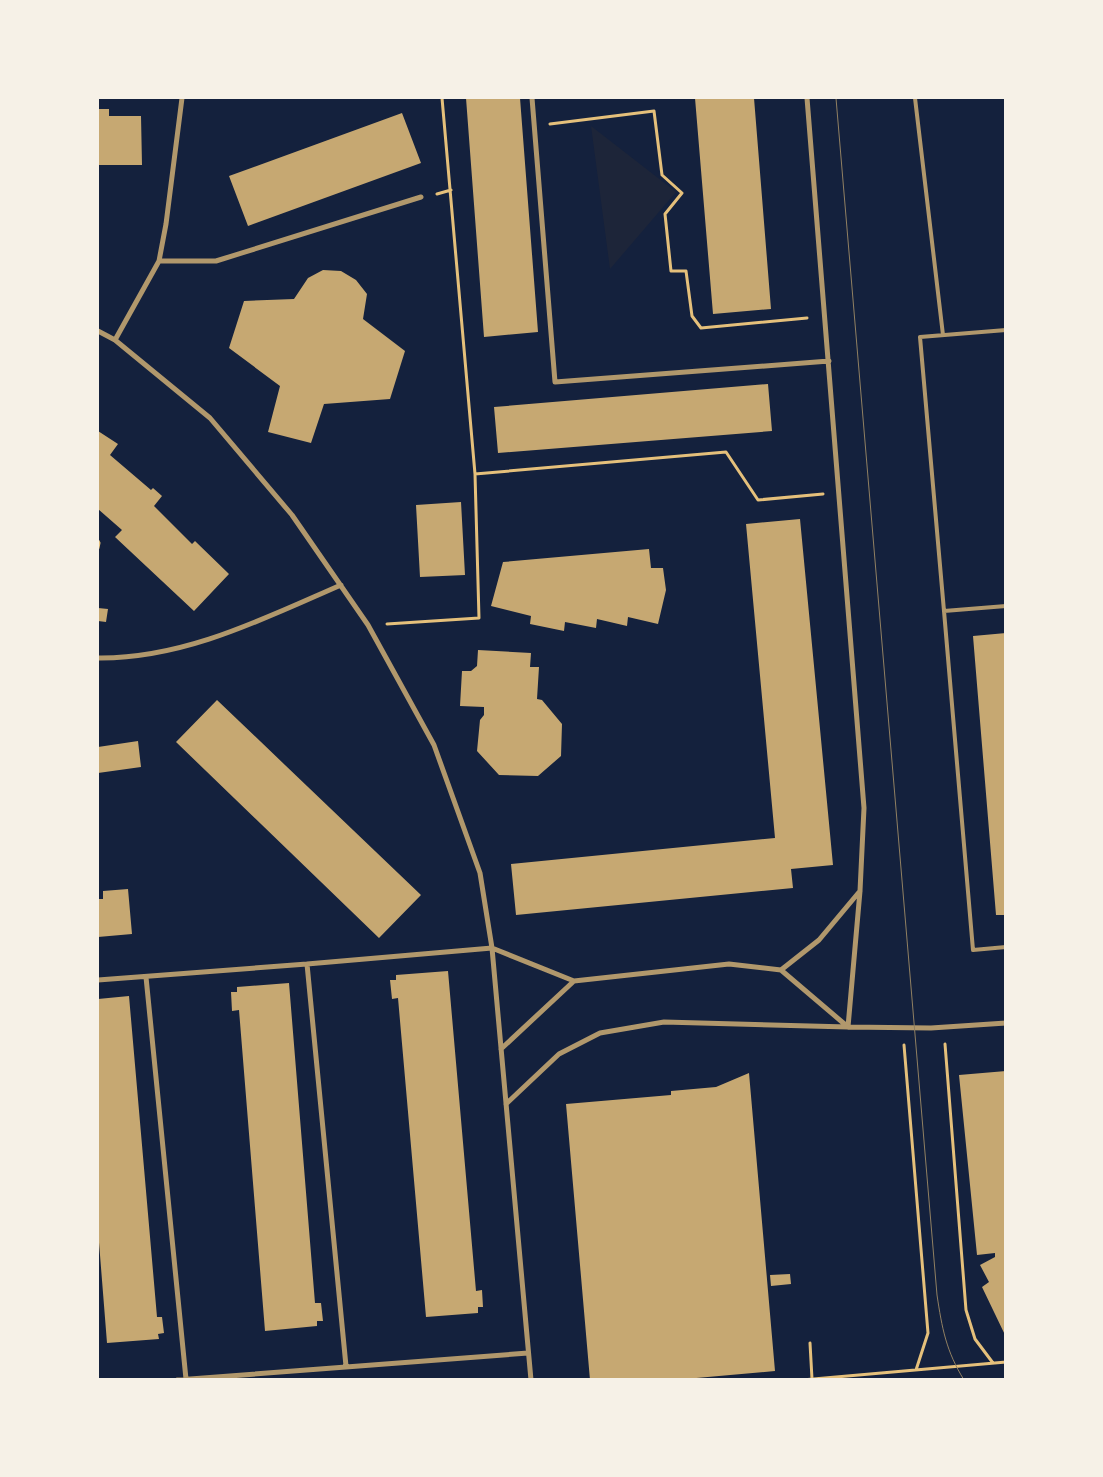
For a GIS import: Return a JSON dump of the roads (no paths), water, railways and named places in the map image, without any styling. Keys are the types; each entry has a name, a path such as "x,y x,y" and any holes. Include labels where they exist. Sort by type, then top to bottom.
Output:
{"street":[{"path":"115,340 159,261 166,224 182,98"},
{"path":"532,98 555,382 829,361"},
{"path":"807,98 864,808 860,890 848,1027"},
{"path":"159,261 216,261 421,197"},
{"path":"98,331 115,340 210,418 292,514 368,625 434,745 480,873 492,948 531,1380"},
{"path":"98,658 143,656 211,639 254,623 341,585"},
{"path":"781,970 820,940 860,890"},
{"path":"98,980 492,948 574,981 729,964 781,970 848,1027"},
{"path":"307,964 346,1366"},
{"path":"146,977 186,1379"},
{"path":"501,1048 574,981"},
{"path":"506,1104 558,1054 600,1033 664,1022 848,1027 944,1027 1006,1023"},
{"path":"177,1380 528,1353"}],"lane":[{"path":"915,98 942,335"},
{"path":"1006,330 920,337 973,950 1006,947"},
{"path":"944,611 1006,606"}],"tram line":[{"path":"836,98 937,1295 946,1339 953,1359 964,1380"}]}
